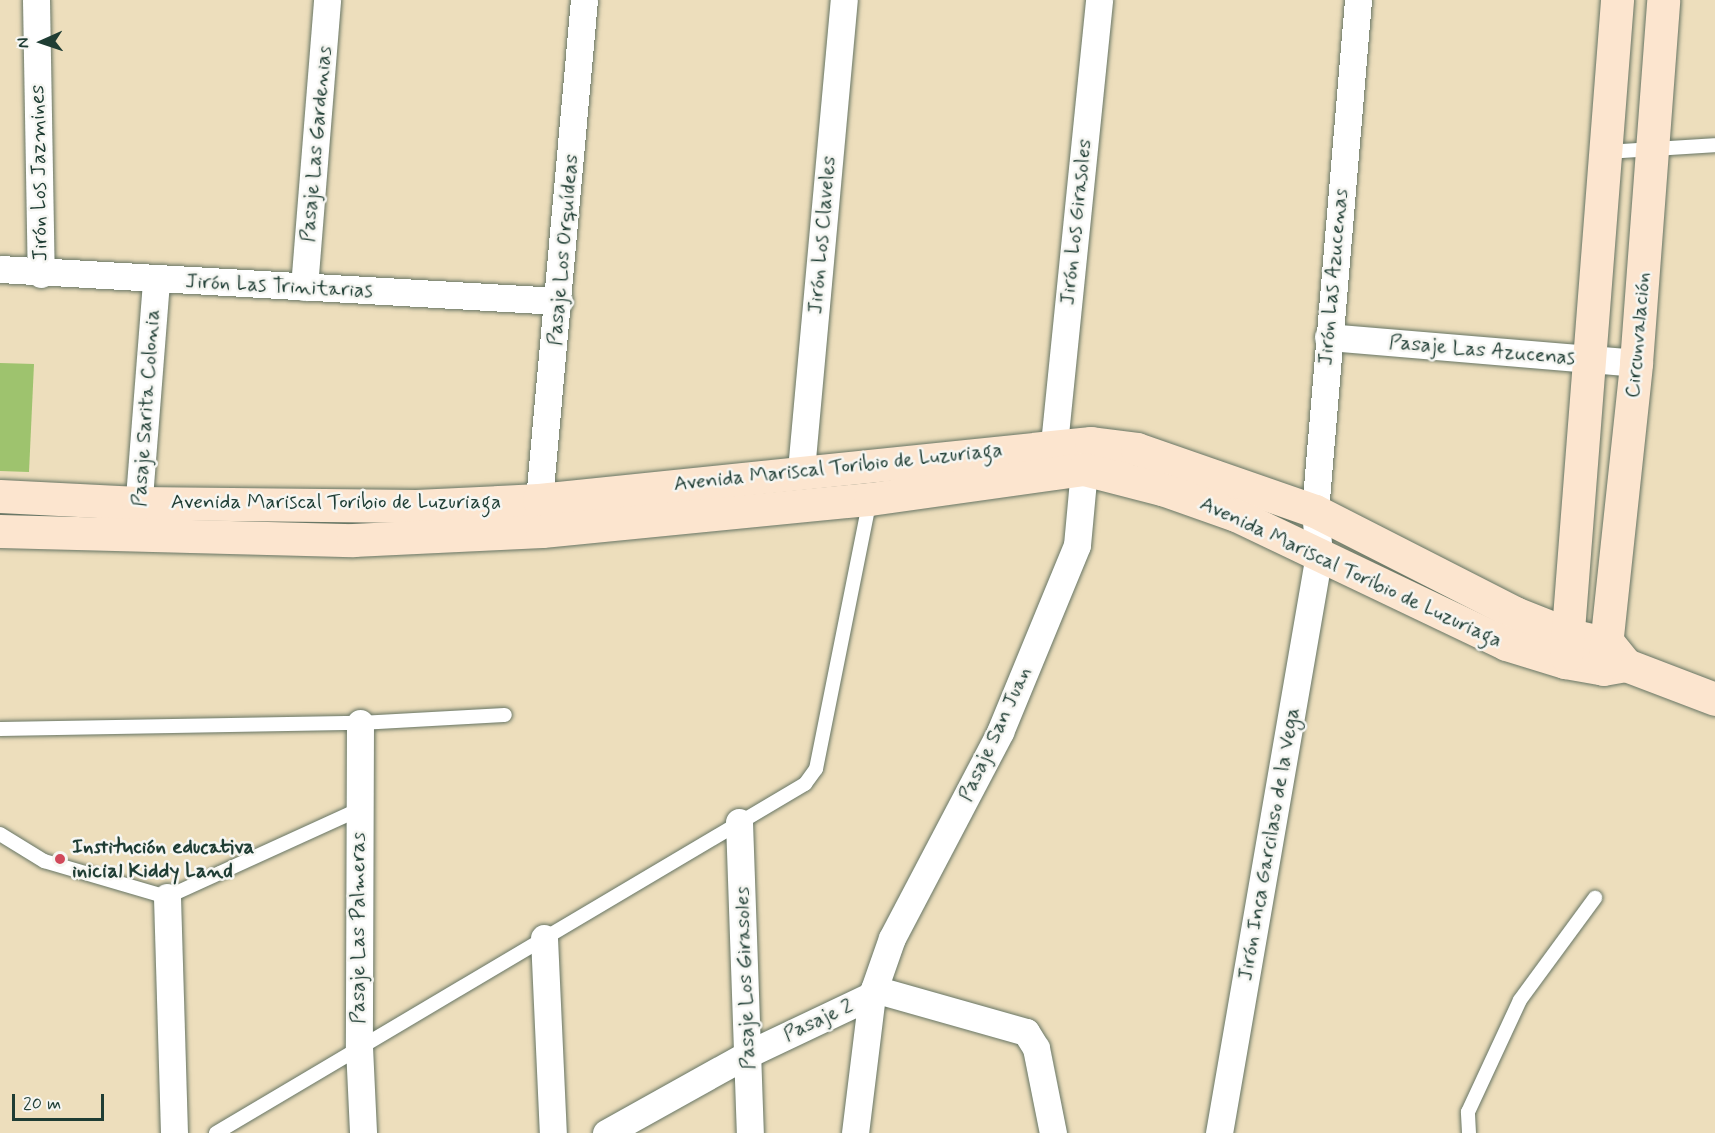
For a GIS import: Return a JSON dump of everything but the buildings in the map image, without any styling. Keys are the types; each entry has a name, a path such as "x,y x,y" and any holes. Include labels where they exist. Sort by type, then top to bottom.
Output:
{"main road":[{"path":"1567,648 1617,0"},
{"name":"Circunvalación","path":"1612,659 1654,149 1663,0"},
{"name":"Avenida Mariscal Toribio de Luzuriaga","path":"0,496 138,503 416,506 539,500 801,470 1054,444 1091,443 1137,449 1315,511 1515,613 1567,648"},
{"name":"Avenida Mariscal Toribio de Luzuriaga","path":"0,531 137,537 353,540 542,531 870,499 1084,470 1173,492 1236,515 1506,644 1567,648 1612,659 1715,699"}],"street":[{"name":"Jirón Los Jazmines","path":"36,0 41,274"},
{"name":"Pasaje Las Gardenias","path":"304,287 327,0"},
{"name":"Pasaje Los Orquídeas","path":"539,500 559,301 584,0"},
{"name":"Jirón Los Claveles","path":"801,470 844,0"},
{"name":"Jirón Los Girasoles","path":"1054,444 1099,0"},
{"name":"Jirón Las Azucenas","path":"1320,554 1315,511 1358,0"},
{"name":"Jirón Las Trinitarias","path":"0,269 41,274 559,301"},
{"name":"Pasaje Sarita Colonia","path":"137,537 156,279"},
{"name":"Pasaje Las Azucenas","path":"1328,337 1636,363"},
{"name":"Pasaje San Juan","path":"855,1133 873,992 892,938 1000,732 1077,545 1084,470"},
{"name":"Jirón Inca Garcilaso de la Vega","path":"1219,1133 1320,554"},
{"name":"Pasaje Las Palmeras","path":"360,723 358,1047 363,1133"},
{"name":"Pasaje Los Girasoles","path":"739,822 750,1133"},
{"path":"167,897 174,1133"},
{"path":"544,938 553,1133"},
{"name":"Pasaje 2","path":"606,1133 748,1054 873,992"},
{"path":"873,992 1031,1037 1053,1133"}],"lane":[{"path":"1605,152 1715,145"},
{"path":"216,1133 806,784 816,769 870,499"},
{"path":"0,729 360,723 505,715"},
{"path":"0,834 44,861 167,897 358,810"},
{"path":"1469,1133 1468,1112 1520,1000 1596,898"}],"green space":[{"path":"0,363 34,364 29,472 0,471"}],"place":[{"name":"Institución educativa inicial Kiddy Land","path":"60,859"}]}
